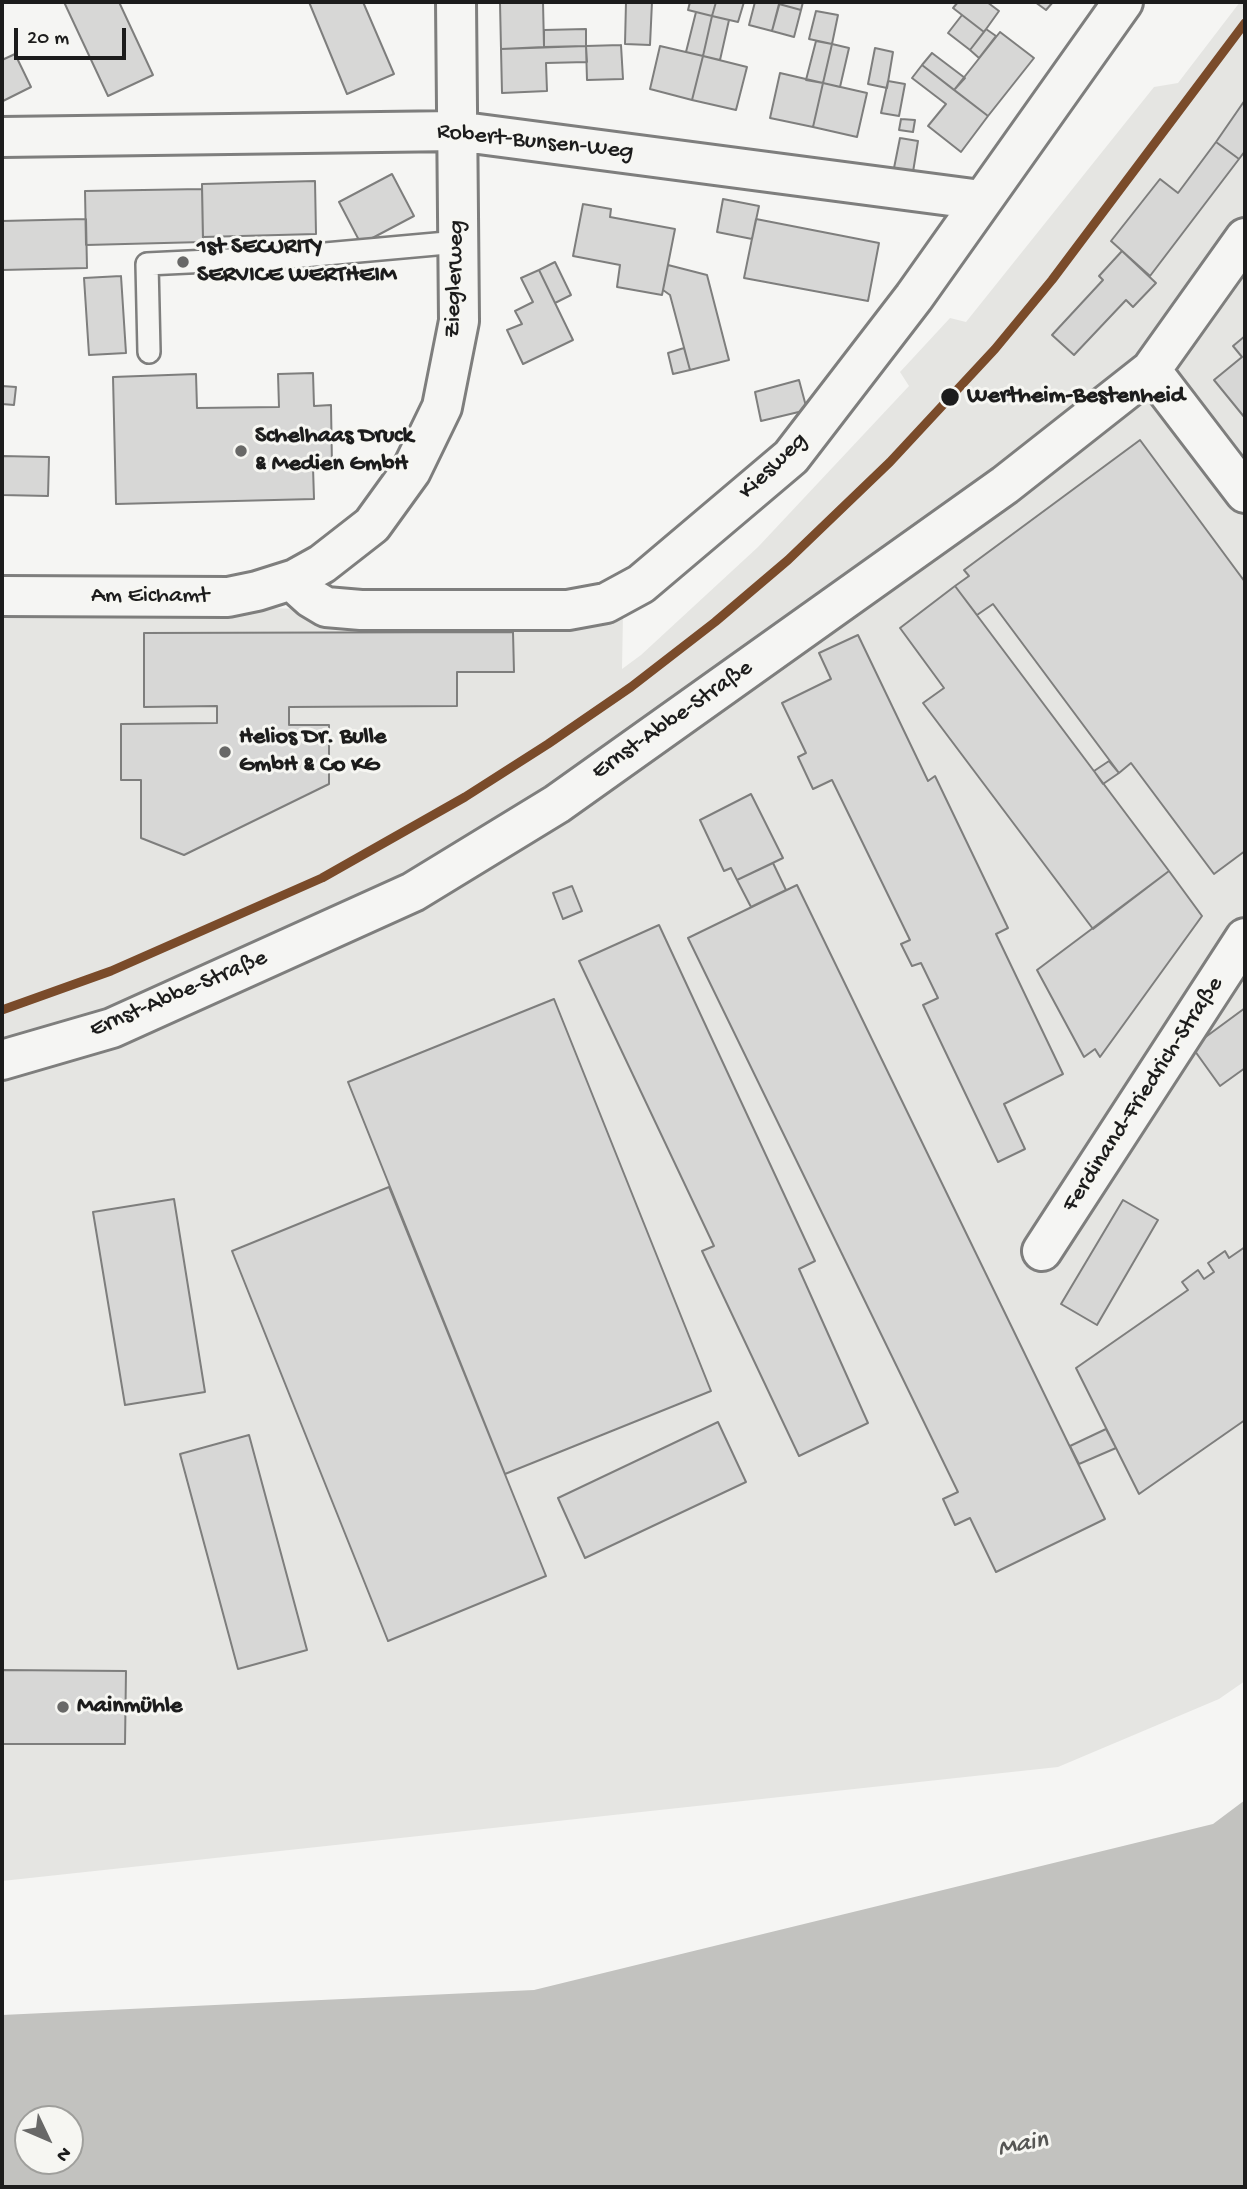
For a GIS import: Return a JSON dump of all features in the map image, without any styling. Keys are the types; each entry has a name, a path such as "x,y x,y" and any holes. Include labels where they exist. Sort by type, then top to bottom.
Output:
{"street":[{"name":"Zieglerweg","path":"295,579 322,564 372,524 411,471 442,407 459,321 456,2"},
{"name":"Kiesweg","path":"295,579 301,589 326,607 361,610 568,610 606,603 641,584 791,457 914,297 1123,2"},
{"name":"Robert-Bunsen-Weg","path":"2,137 456,131 981,200"},
{"name":"Ernst-Abbe-Straße","path":"2,1060 112,1028 413,892 579,788 1005,485 1151,370 1245,238"},
{"path":"1151,370 1245,493"},
{"name":"Am Eichamt","path":"2,596 228,597 295,579"},
{"name":"Ferdinand-Friedrich-Straße","path":"1042,1251 1245,938"}],"lane":[{"path":"149,352 147,264 214,262 458,242"}],"shaded area":[{"path":"1240,2 1245,2 1245,1681 1219,1699 1058,1767 2,1881 2,603 623,615 622,669 641,655 758,547 909,386 900,372 950,318 966,322 1154,87 1178,83"}],"water":[{"name":"Main","path":"1245,1800 1245,2187 2,2187 2,2015 534,1990 1213,1824"}],"building":[{"path":"64,2 119,2 153,75 108,96"},
{"path":"309,2 363,2 394,74 347,94"},
{"path":"543,2 544,47 501,49 500,3"},
{"path":"626,2 652,2 650,45 625,44"},
{"path":"690,2 716,2 712,16 688,10"},
{"path":"716,2 744,2 738,22 712,16"},
{"path":"755,2 780,2 772,31 749,25"},
{"path":"803,2 801,10 779,4"},
{"path":"958,2 987,2 999,11 984,32 953,8"},
{"path":"1035,2 1053,2 1046,10"},
{"path":"779,4 801,10 794,37 772,31"},
{"path":"816,11 838,15 832,44 809,39"},
{"path":"696,12 712,16 703,56 686,52"},
{"path":"962,15 984,32 970,50 948,33"},
{"path":"712,16 729,20 720,60 703,56"},
{"path":"586,29 586,46 544,47 544,30"},
{"path":"986,29 996,36 979,58 970,50"},
{"path":"1000,32 1034,58 988,116 954,90"},
{"path":"816,41 832,44 823,83 806,80"},
{"path":"832,44 849,48 840,87 823,83"},
{"path":"621,45 623,79 587,80 586,46"},
{"path":"586,46 587,62 546,63 547,91 502,93 501,49"},
{"path":"660,46 703,56 692,100 650,89"},
{"path":"875,48 893,52 887,88 868,84"},
{"path":"932,53 965,78 954,90 922,65"},
{"path":"15,54 31,87 3,101 2,60"},
{"path":"703,56 747,67 736,110 692,100"},
{"path":"922,65 988,116 961,152 928,126 946,104 912,78"},
{"path":"780,73 823,83 813,127 770,118"},
{"path":"888,81 905,84 899,116 881,113"},
{"path":"823,83 867,93 857,137 813,127"},
{"path":"1245,100 1245,151 1239,159 1216,142"},
{"path":"901,119 915,120 913,132 899,130"},
{"path":"900,138 918,141 913,172 894,168"},
{"path":"1216,142 1239,159 1150,276 1111,241 1160,179 1178,193"},
{"path":"392,174 414,216 361,244 339,202"},
{"path":"315,181 316,234 203,237 202,184"},
{"path":"202,189 203,242 86,245 85,191"},
{"path":"723,199 759,206 752,239 717,232"},
{"path":"583,204 611,209 610,217 675,229 662,295 617,287 620,265 573,256"},
{"path":"86,219 87,268 2,270 2,221"},
{"path":"756,219 879,243 868,301 744,278"},
{"path":"1122,251 1156,283 1133,307 1126,300 1074,355 1052,335 1103,280 1099,276"},
{"path":"555,262 571,295 555,303 539,270"},
{"path":"668,265 707,275 729,360 690,370 670,295 663,290"},
{"path":"539,270 573,340 523,364 507,330 522,324 515,311 533,302 521,278"},
{"path":"121,276 126,353 89,355 84,278"},
{"path":"1245,336 1245,418 1214,380 1242,357 1233,346"},
{"path":"684,348 690,370 673,374 668,353"},
{"path":"313,373 314,406 331,405 332,466 313,467 314,499 116,504 113,377 196,374 197,408 279,407 278,374"},
{"path":"799,380 807,410 761,421 755,392"},
{"path":"2,386 16,387 14,405 2,404"},
{"path":"1140,440 1245,582 1245,851 1214,874 1131,763 1119,773 993,604 977,615 955,586 969,576 964,570"},
{"path":"2,456 49,457 48,496 2,495"},
{"path":"955,586 1169,871 1093,929 923,703 944,688 900,628"},
{"name":"Helios Dr. Bulle GmbH & Co KG","path":"513,632 514,672 457,672 457,706 289,707 289,725 329,725 329,784 184,855 141,838 141,780 121,780 121,724 217,723 217,706 144,707 144,633"},
{"path":"858,635 928,781 935,776 1008,928 996,934 1063,1074 1004,1104 1025,1149 998,1162 923,1005 938,998 921,963 912,966 901,944 910,940 832,780 813,789 798,757 806,753 782,703 831,679 819,653"},
{"path":"1109,761 1119,773 1103,784 1094,771"},
{"path":"751,794 783,858 737,880 731,868 724,871 700,820"},
{"path":"773,863 786,890 751,907 737,880"},
{"path":"1169,871 1202,916 1100,1057 1095,1049 1084,1057 1037,970"},
{"path":"797,885 1105,1519 996,1572 970,1518 955,1525 943,1499 958,1492 688,938"},
{"path":"572,886 582,911 563,919 553,893"},
{"path":"659,925 815,1261 799,1269 868,1423 799,1456 702,1251 714,1246 579,961"},
{"path":"554,999 711,1391 505,1474 348,1082"},
{"path":"1245,1008 1245,1068 1220,1086 1192,1047"},
{"path":"389,1187 546,1576 388,1641 232,1251"},
{"path":"174,1199 205,1392 125,1405 93,1212"},
{"path":"1123,1200 1158,1220 1097,1325 1061,1304"},
{"path":"1245,1247 1245,1420 1139,1494 1076,1368 1188,1290 1182,1282 1198,1270 1204,1279 1214,1272 1208,1263 1225,1251 1229,1258"},
{"path":"718,1422 746,1482 585,1558 558,1498"},
{"path":"1106,1429 1116,1448 1079,1464 1070,1446"},
{"path":"249,1435 307,1650 238,1669 180,1454"},
{"name":"Mainmühle","path":"2,1670 126,1671 125,1744 2,1744"}],"transit line":[{"path":"2,1010 111,971 322,878 465,797 548,744 631,687 715,622 788,560 890,462 995,349 1052,280 1245,23"}],"place":[{"name":"1st SECURITY SERVICE WERTHEIM","path":"183,262"},
{"name":"Wertheim-Bestenheid","path":"950,397"},
{"name":"Schelhaas Druck & Medien GmbH","path":"241,451"},
{"name":"Helios Dr. Bulle GmbH & Co KG","path":"225,752"},
{"name":"Mainmühle","path":"63,1707"}]}
